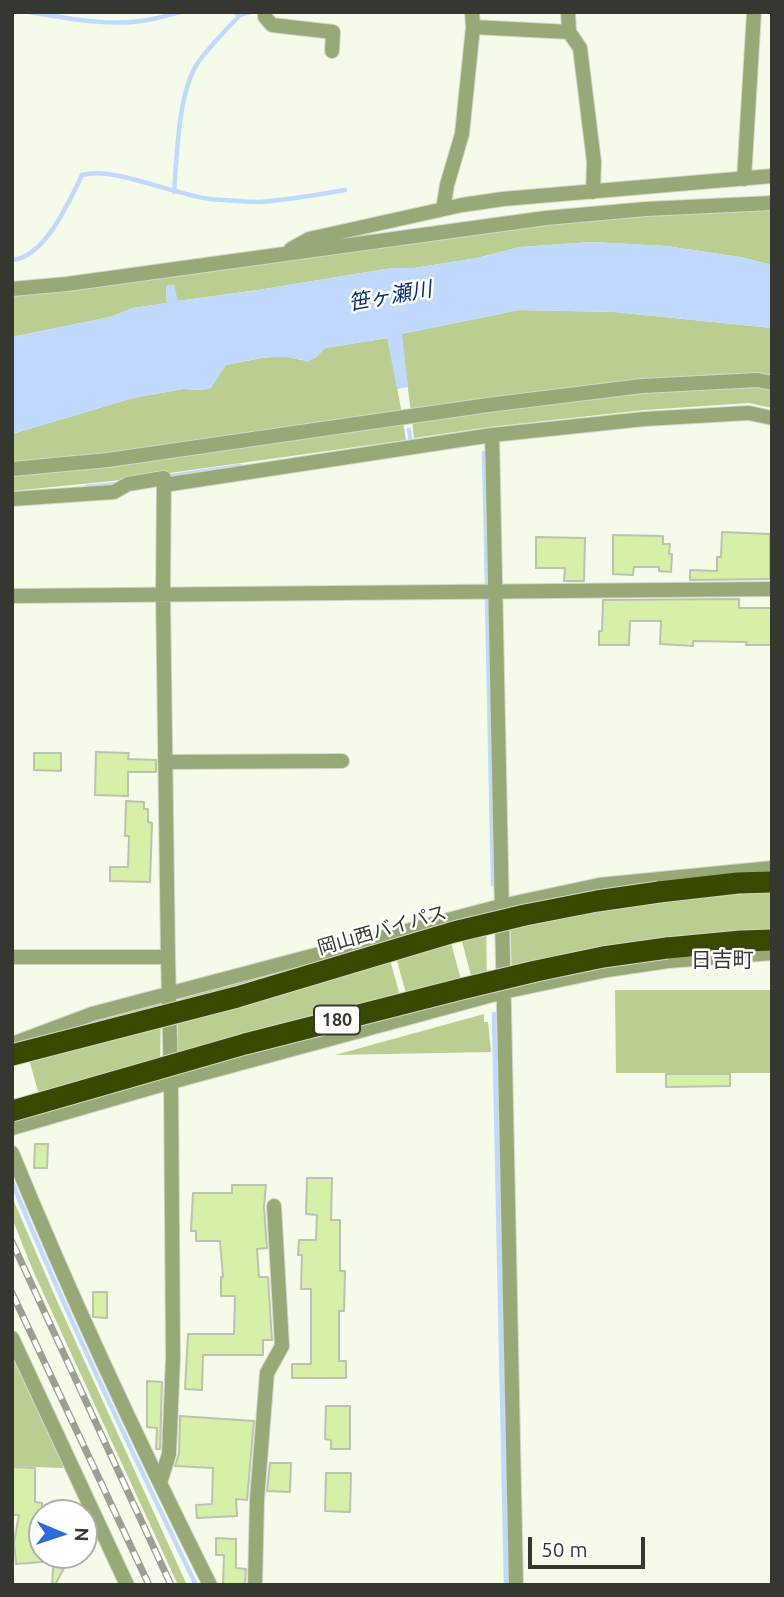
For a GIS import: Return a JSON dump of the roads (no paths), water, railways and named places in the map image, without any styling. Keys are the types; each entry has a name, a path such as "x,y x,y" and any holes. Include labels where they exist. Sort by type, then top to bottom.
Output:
{"highway":[{"name":"岡山西バイパス","path":"12,1055 237,997 454,932 525,915 659,891 738,883 772,883"},
{"name":"180","path":"12,1111 245,1044 550,968 667,948 772,940"}],"street":[{"path":"264,12 272,25 333,32 332,51"},
{"path":"568,12 569,32 580,48 594,162 593,192"},
{"path":"744,179 754,12"},
{"path":"443,209 447,185 463,134 473,20 569,32"},
{"path":"284,253 309,239 443,209 503,200 772,176"},
{"path":"12,289 67,284 546,218 646,209 772,203"},
{"path":"12,469 108,460 488,405 642,386 758,380 772,383"},
{"path":"164,485 492,435 644,419 749,413 772,418"},
{"path":"492,435 516,1585"},
{"path":"12,499 114,492 128,484 164,478 163,594 173,1357 169,1454 160,1483"},
{"path":"12,596 772,589"},
{"path":"165,762 342,761"},
{"path":"12,1044 92,1014 501,906 599,885 772,868"},
{"path":"12,1128 503,992 607,970 668,961 772,953"},
{"path":"12,957 168,957"},
{"path":"12,1153 93,1342 210,1585"},
{"path":"255,1585 257,1499 267,1373 282,1346 274,1206"},
{"path":"12,1338 127,1585"}],"water":[{"name":"笹ヶ瀬川","path":"592,242 666,246 740,257 772,265 772,328 615,312 519,310 402,334 408,387 397,389 387,338 325,348 307,362 277,357 226,365 211,388 205,390 183,389 133,398 12,434 12,337 110,317 133,308 167,303 166,286 174,285 178,301 392,268 414,268 477,258 520,247"}],"waterway":[{"path":"29,12 118,23 148,20 180,12"},
{"path":"234,12 240,15 250,12"},
{"path":"174,192 182,108 191,77 206,52 240,15"},
{"path":"12,260 24,257 45,239 63,213 82,175 110,174 195,196 240,201 281,200 345,190"},
{"path":"409,430 413,443"},
{"path":"484,453 487,583"},
{"path":"165,477 240,466"},
{"path":"86,487 119,484"},
{"path":"487,599 493,884"},
{"path":"494,1014 506,1585"},
{"path":"12,1182 124,1435 196,1585"}],"railway":[{"path":"12,1242 171,1585"},
{"path":"12,1293 149,1585"}],"district":[{"name":"日吉町","path":"722,960"}]}
